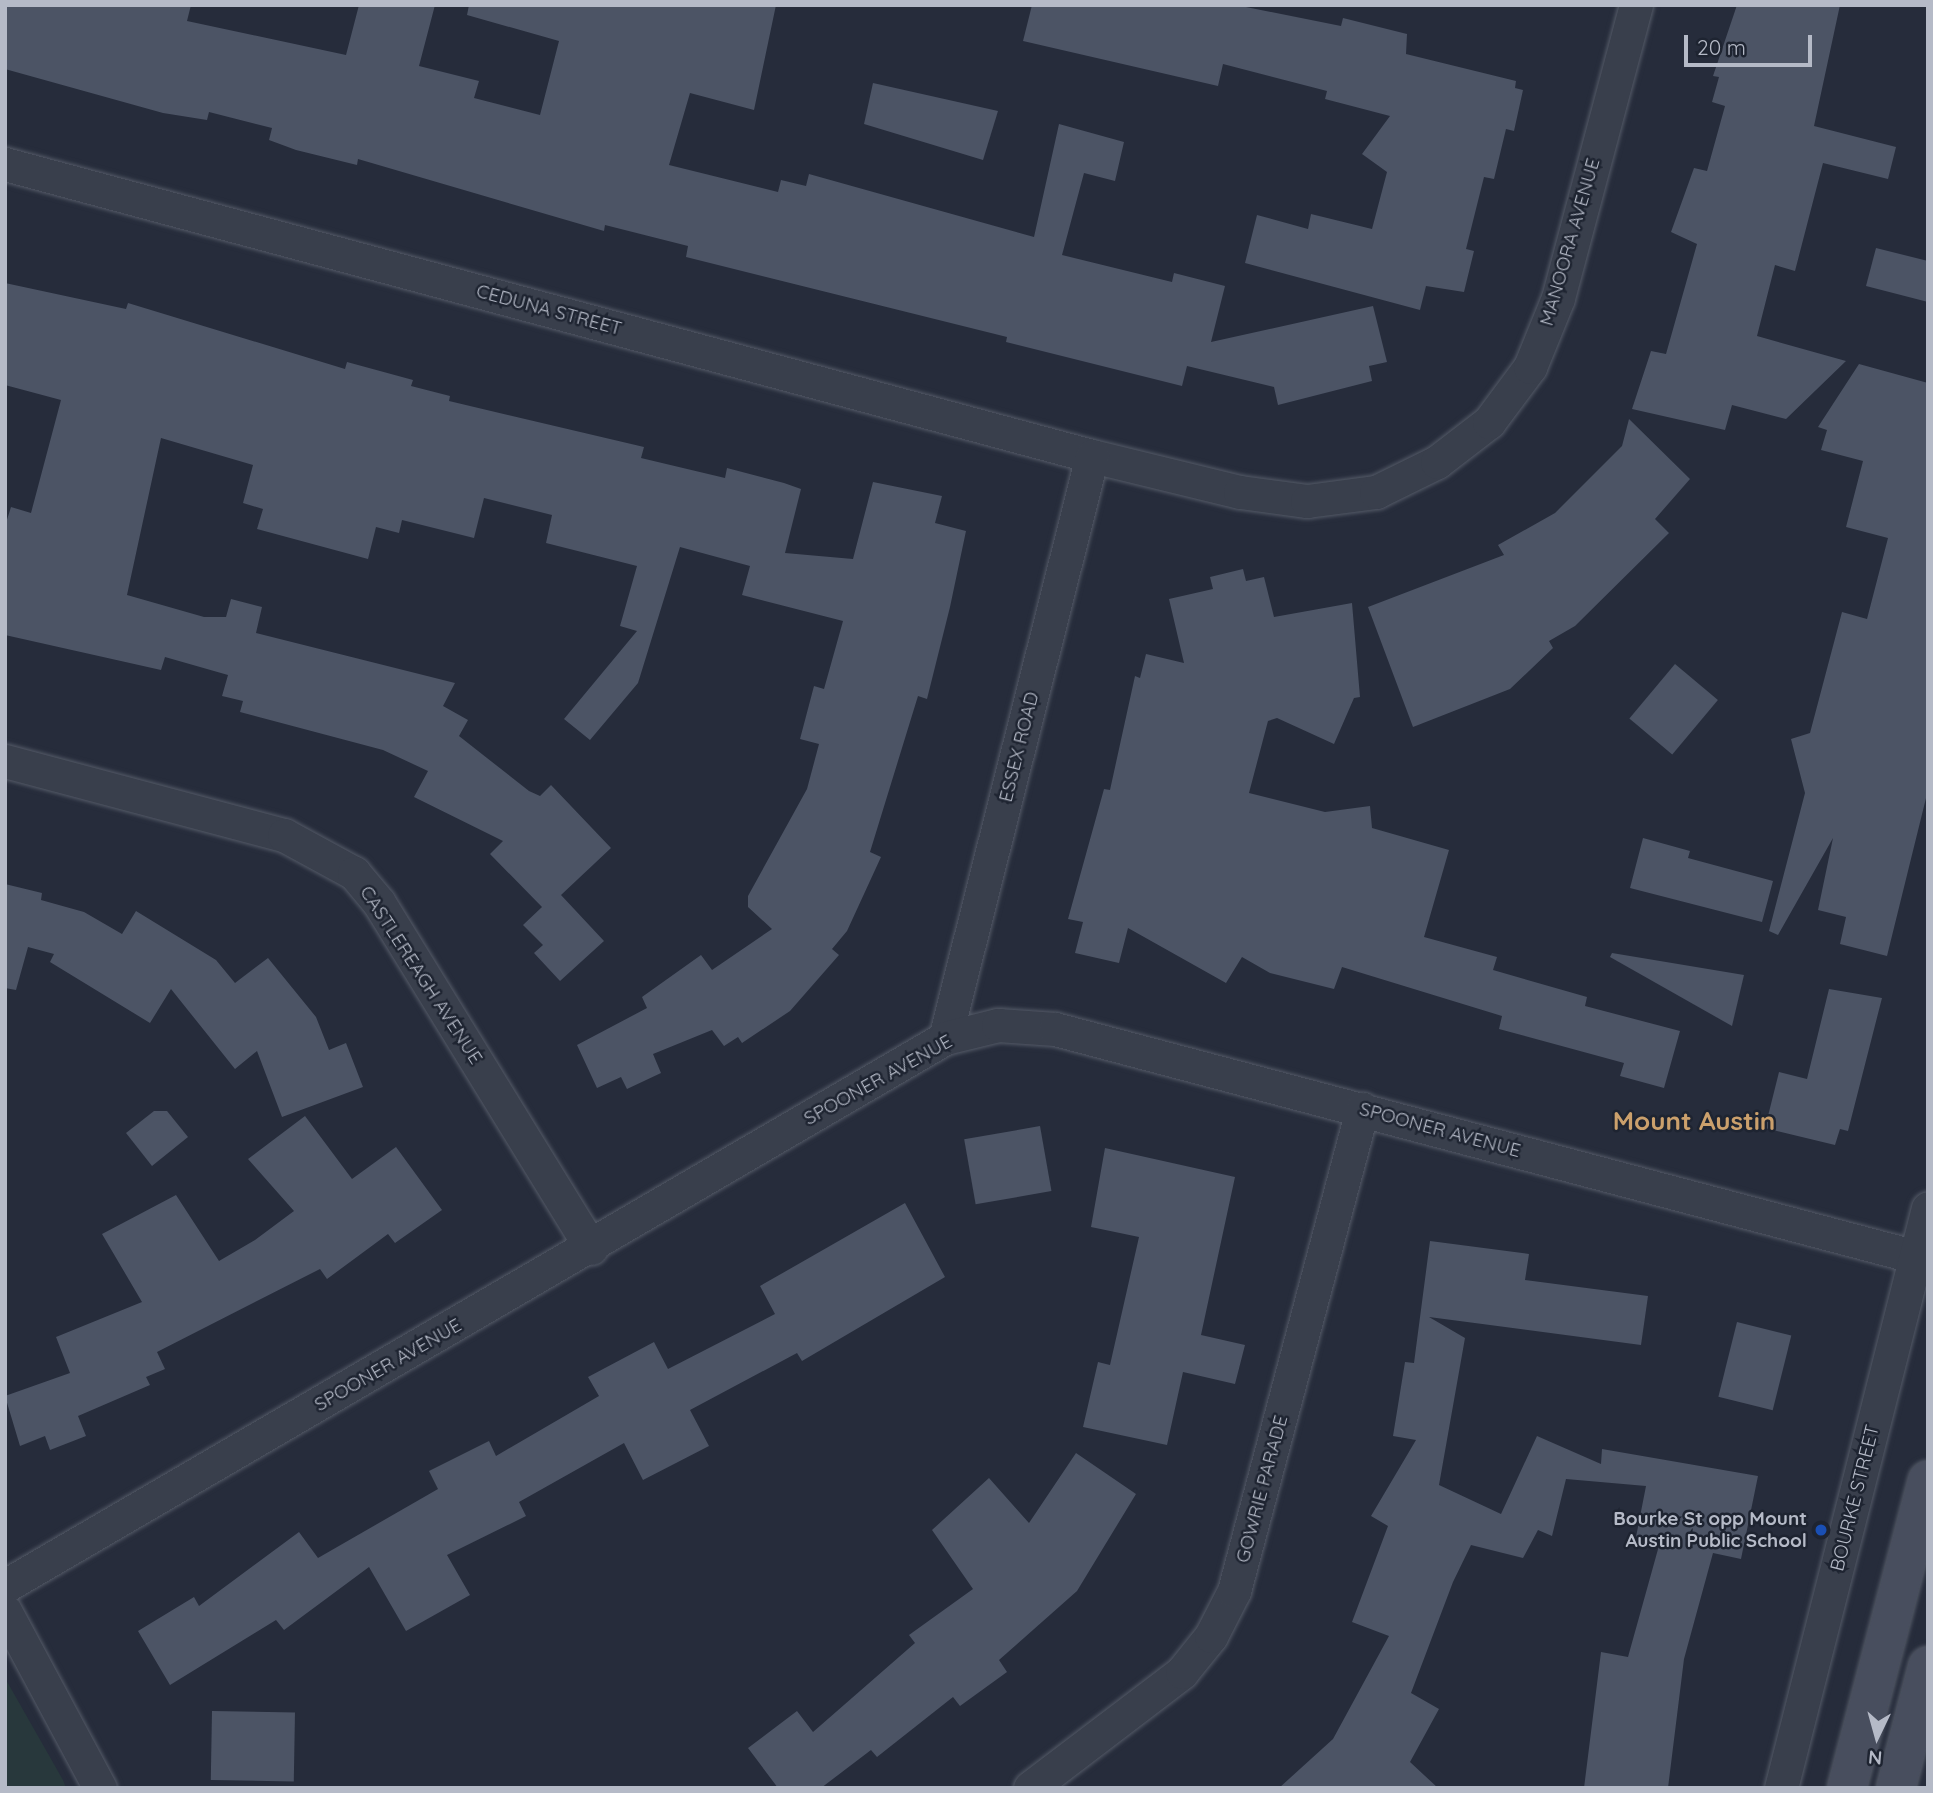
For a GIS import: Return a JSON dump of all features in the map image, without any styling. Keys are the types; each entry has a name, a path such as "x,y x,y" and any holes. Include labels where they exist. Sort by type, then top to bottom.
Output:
{"main road":[{"path":"1847,1788 1928,1480"},
{"path":"1896,1788 1928,1666"}],"street":[{"name":"MANOORA AVENUE","path":"1092,456 1240,492 1307,501 1377,492 1437,462 1489,422 1530,367 1558,298 1636,5"},
{"name":"CEDUNA STREET","path":"5,164 1092,456"},
{"name":"ESSEX ROAD","path":"945,1038 1092,456"},
{"name":"CASTLEREAGH AVENUE","path":"5,761 284,835 355,873 379,903 591,1248"},
{"name":"SPOONER AVENUE","path":"5,1586 591,1248 945,1038 998,1025 1055,1029 1920,1258"},
{"name":"GOWRIE PARADE","path":"1030,1788 1182,1672 1211,1636 1234,1591 1362,1109"},
{"name":"BOURKE STREET","path":"1781,1788 1920,1258 1928,1208"},
{"path":"5,1611 100,1788"}],"shaded area":[{"path":"5,1678 63,1780 66,1788 5,1788"}],"building":[{"path":"5,5 191,5 187,21 346,55 359,5 435,5 419,66 479,81 474,98 540,115 559,41 467,15 469,5 776,5 754,110 690,93 669,165 778,192 781,180 806,186 809,174 1034,237 1059,124 1124,142 1115,181 1084,173 1062,255 1172,282 1174,273 1225,286 1211,342 1373,306 1387,362 1369,366 1372,381 1278,405 1274,387 1187,366 1182,386 1006,342 1007,337 686,257 688,246 605,225 604,231 358,159 357,165 296,150 269,140 272,128 209,112 207,120 163,113 5,69"},
{"path":"1032,5 1236,5 1341,26 1343,18 1407,34 1406,54 1516,81 1515,88 1523,90 1514,131 1506,129 1494,179 1484,177 1466,249 1474,251 1464,292 1426,286 1420,310 1245,263 1257,215 1308,229 1311,214 1372,229 1387,172 1362,154 1390,116 1325,99 1327,91 1223,64 1218,86 1023,41"},
{"path":"1737,5 1840,5 1814,126 1896,147 1888,179 1823,163 1795,271 1775,265 1757,336 1846,361 1786,419 1732,405 1725,430 1632,409 1651,351 1666,354 1697,244 1671,232 1694,168 1707,171 1725,106 1712,102 1719,77 1713,76"},
{"path":"873,83 998,111 983,160 864,124"},
{"path":"1876,248 1928,261 1928,302 1866,286"},
{"path":"5,283 126,309 128,303 345,369 347,362 413,380 411,386 450,396 449,401 644,447 641,458 725,478 727,468 784,483 801,489 785,553 853,559 873,482 942,496 935,523 966,531 950,607 927,699 918,696 870,852 881,857 847,931 832,949 839,955 790,1011 742,1043 738,1037 724,1046 712,1030 653,1054 661,1073 627,1089 621,1077 597,1088 577,1045 647,1008 642,997 701,955 712,970 772,929 748,907 748,896 807,789 819,744 800,739 814,686 824,689 843,621 742,595 750,566 680,547 638,683 590,740 564,719 637,631 620,626 637,566 546,543 552,515 484,498 474,538 402,520 399,533 376,527 368,559 257,529 263,509 243,503 253,465 161,438 127,595 204,617 226,617 231,599 262,607 256,633 455,683 443,706 468,720 459,736 529,791 540,796 551,785 611,848 561,895 604,941 560,981 534,953 543,945 523,925 542,907 490,854 503,841 414,797 428,771 383,750 240,712 243,701 222,696 228,675 165,657 161,670 5,635 5,526 11,507 31,513 61,400 5,385"},
{"path":"1859,364 1928,383 1928,790 1887,956 1840,944 1846,917 1818,910 1833,838 1778,935 1769,931 1805,793 1791,739 1810,733 1842,612 1867,619 1888,538 1846,527 1863,461 1821,450 1827,430 1818,427"},
{"path":"1629,419 1690,479 1655,519 1669,533 1575,626 1549,641 1553,648 1510,689 1413,727 1368,607 1504,555 1498,545 1555,513 1622,446"},
{"path":"1243,569 1246,581 1264,577 1274,617 1352,603 1360,697 1354,698 1334,744 1277,718 1268,721 1249,793 1325,812 1370,806 1372,828 1449,850 1424,937 1497,957 1493,970 1587,997 1585,1006 1680,1031 1664,1088 1620,1076 1624,1063 1499,1029 1502,1016 1342,967 1334,989 1270,973 1242,957 1226,983 1128,928 1119,963 1075,953 1083,922 1068,919 1104,789 1110,790 1135,676 1140,678 1146,654 1184,663 1169,599 1213,589 1210,577"},
{"path":"1675,664 1718,700 1672,754 1629,718"},
{"path":"1643,838 1690,851 1688,858 1773,881 1762,922 1630,888"},
{"path":"5,884 42,893 41,900 84,912 122,934 136,911 216,960 235,983 268,958 316,1017 329,1050 346,1043 363,1087 282,1117 257,1051 235,1069 171,989 150,1023 50,962 54,954 28,947 16,990 5,988"},
{"path":"1612,953 1744,975 1732,1026 1610,957"},
{"path":"1829,989 1882,998 1848,1131 1840,1129 1835,1145 1765,1128 1779,1072 1807,1079"},
{"path":"154,1111 167,1111 188,1137 152,1166 126,1133"},
{"path":"305,1116 352,1179 396,1147 442,1210 395,1243 388,1234 327,1279 320,1269 157,1352 165,1369 146,1377 150,1385 78,1416 86,1436 50,1450 45,1436 20,1446 5,1396 70,1373 56,1337 142,1302 102,1234 176,1195 219,1261 255,1240 294,1211 248,1159"},
{"path":"1040,1126 1051,1191 976,1204 964,1139"},
{"path":"1105,1148 1235,1177 1201,1335 1245,1345 1235,1384 1183,1372 1167,1445 1083,1427 1098,1362 1110,1365 1139,1237 1091,1227"},
{"path":"905,1203 945,1277 802,1361 797,1353 690,1410 709,1446 643,1480 624,1443 519,1502 526,1516 447,1555 470,1595 406,1631 369,1567 284,1630 276,1620 170,1685 138,1631 194,1597 199,1606 299,1532 318,1558 438,1489 429,1471 489,1441 496,1456 599,1396 588,1377 654,1342 668,1369 775,1314 760,1286"},
{"path":"1430,1241 1529,1254 1525,1280 1648,1296 1641,1345 1429,1317 1465,1338 1439,1485 1501,1514 1537,1436 1601,1464 1602,1449 1758,1476 1741,1559 1713,1553 1684,1659 1668,1788 1584,1788 1601,1652 1628,1657 1660,1542 1636,1537 1646,1486 1566,1479 1552,1536 1538,1530 1523,1558 1471,1545 1453,1582 1411,1693 1439,1709 1410,1762 1438,1788 1279,1788 1333,1739 1389,1636 1352,1622 1388,1526 1371,1516 1416,1440 1393,1436 1405,1362 1414,1363"},
{"path":"1737,1322 1791,1336 1773,1410 1718,1397"},
{"path":"1076,1453 1136,1494 1077,1591 999,1660 1007,1672 960,1706 953,1697 877,1757 871,1750 821,1788 778,1788 748,1748 797,1711 813,1732 915,1643 909,1635 973,1589 932,1530 989,1478 1029,1523"},
{"path":"212,1711 295,1712 294,1781 211,1780"}],"place":[{"name":"Bourke St opp Mount Austin Public School","path":"1821,1530"}],"district":[{"name":"Mount Austin","path":"1694,1121"}]}
